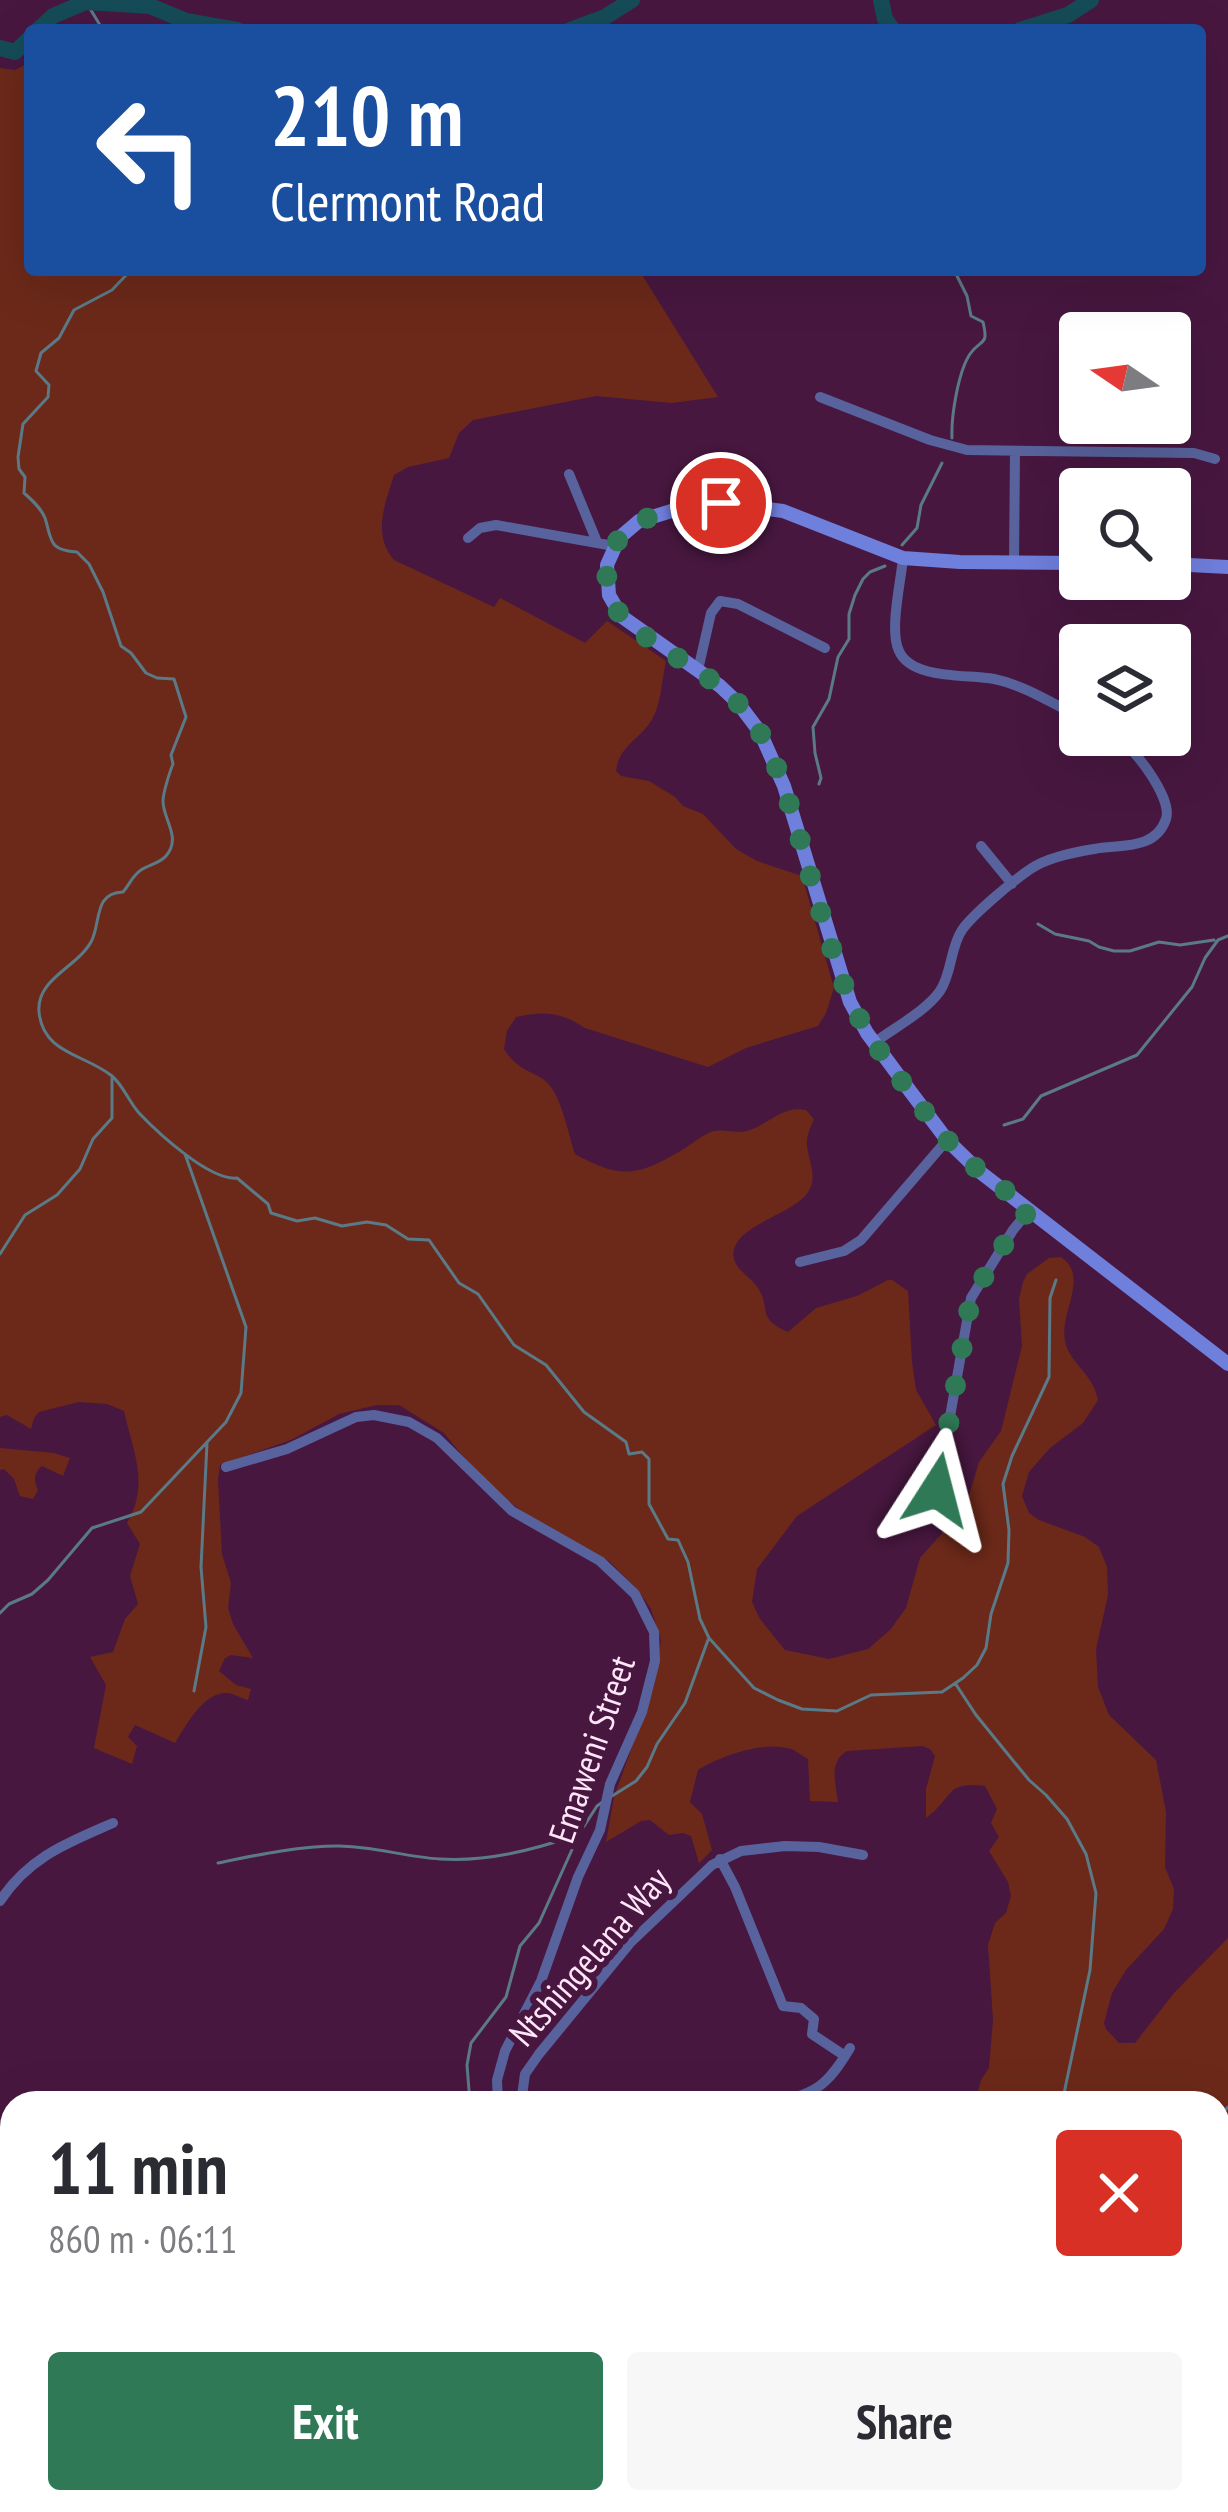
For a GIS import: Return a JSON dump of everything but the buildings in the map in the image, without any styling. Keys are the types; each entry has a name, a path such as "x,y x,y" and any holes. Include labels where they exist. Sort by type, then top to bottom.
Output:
{"street":[{"path":"820,397 948,446 1194,453 1215,459"},
{"path":"1014,562 1015,451"},
{"path":"569,474 597,542"},
{"path":"1059,563 903,558 783,511 721,503 680,508 639,521 614,545 607,580 609,595 627,621 730,694 746,712 775,764 850,1002 874,1043 947,1140 980,1172 1228,1364"},
{"path":"468,538 480,528 496,525 614,545"},
{"path":"903,558 895,633 899,651 909,664 928,671 1000,680 1059,707"},
{"path":"1191,565 1228,567"},
{"path":"698,670 711,613 720,601 738,604 825,648"},
{"path":"874,1043 937,995 961,932 1032,868 1086,850 1145,843 1154,837 1168,812 1136,756"},
{"path":"981,846 1012,884"},
{"path":"800,1262 844,1251 861,1240 947,1140"},
{"path":"937,1490 971,1298 1030,1209"},
{"name":"Emaweni Street","path":"226,1467 287,1449 364,1415 409,1422 437,1438 512,1511 600,1562 642,1605 654,1632 650,1690 607,1791 600,1829 541,1982 505,2051 497,2091"},
{"path":"0,1900 38,1860 113,1823"},
{"name":"Ntshingelana Way","path":"523,2091 525,2074 616,1960 720,1859 741,1851 785,1846 862,1855"},
{"path":"720,1859 783,2006 806,2010 814,2019 812,2034 847,2052 812,2091"}],"shaded area":[{"path":"24,65 24,276 643,276 718,397 672,403 596,396 473,420 459,433 449,458 394,475 382,519 383,540 394,560 494,607 500,598 585,643 607,621 666,661 654,715 621,755 616,771 649,781 683,806 703,814 736,849 757,861 802,876 834,988 826,1013 818,1026 746,1048 708,1067 552,1014 516,1017 504,1049 516,1064 551,1087 575,1154 607,1169 645,1168 711,1132 747,1131 783,1113 806,1110 814,1119 807,1143 811,1186 800,1200 740,1238 736,1263 758,1288 768,1317 788,1332 816,1308 857,1296 888,1280 908,1291 916,1390 936,1425 797,1516 757,1569 752,1602 785,1650 829,1659 868,1649 890,1630 906,1608 920,1558 961,1512 979,1462 1001,1431 1022,1346 1019,1299 1023,1282 1049,1258 1061,1257 1069,1265 1073,1285 1065,1341 1098,1400 1083,1423 1050,1448 1029,1472 1022,1496 1029,1513 1039,1520 1099,1547 1107,1567 1108,1595 1096,1649 1098,1687 1109,1715 1156,1760 1166,1812 1165,1867 1174,1889 1173,1909 1164,1929 1126,1970 1112,1993 1104,2023 1119,2043 1135,2043 1174,1993 1228,1938 1228,2091 978,2091 989,2068 993,2020 988,1945 1011,1896 989,1851 999,1837 991,1823 997,1809 985,1786 956,1789 926,1818 926,1789 935,1756 930,1749 847,1751 835,1767 838,1802 810,1801 808,1759 795,1751 769,1747 743,1751 698,1770 690,1802 702,1814 712,1850 699,1863 691,1836 669,1835 650,1820 606,1842 614,1797 654,1686 661,1640 651,1609 609,1561 546,1528 505,1499 444,1433 399,1405 339,1414 291,1440 220,1465 222,1554 231,1583 228,1608 253,1658 231,1655 219,1671 236,1685 251,1689 248,1700 228,1693 211,1697 175,1743 135,1725 128,1737 137,1746 132,1764 94,1748 106,1685 90,1657 113,1652 125,1619 138,1604 130,1576 140,1544 127,1523 139,1481 124,1411 79,1402 39,1412 31,1429 7,1415 0,1417 0,68 15,70"},
{"path":"0,1448 70,1458 63,1476 42,1466 39,1469 33,1499 20,1496 14,1479 0,1470"}],"waterway":[{"path":"586,24 632,0"},
{"path":"881,0 889,24"},
{"path":"1039,24 1068,15 1091,0"},
{"path":"86,2 99,24"},
{"path":"44,24 86,2 150,6 203,24"},
{"path":"0,48 15,52 24,44"},
{"path":"125,276 112,290 74,310 59,338 41,353 36,371 49,385 48,397 23,424 19,469 25,477 24,493 43,514 53,542 77,552 89,564 121,646 146,673 174,679 186,717 171,755 173,764 163,797 172,835 170,849 164,858 138,872 123,892 107,897 86,949 44,990 39,1012 48,1037 112,1076 139,1113 171,1143 213,1172 237,1178 268,1204 271,1213 342,1226 386,1225 408,1239 429,1240 459,1283 478,1294 514,1345 546,1365 584,1412 626,1442 629,1454 642,1452 649,1459 649,1504 668,1539 678,1540 688,1562 700,1619 709,1638 754,1688 802,1709 837,1711 871,1695 942,1692 977,1665 986,1648 991,1614 1008,1563 1003,1484 1049,1377 1050,1298 1056,1280"},
{"path":"952,438 962,372 985,335 983,322 971,316 957,276"},
{"path":"902,545 917,528 921,505 942,463"},
{"path":"819,784 813,727 829,699 838,657 849,639 855,595 870,572 885,566"},
{"path":"1038,924 1055,934 1114,951 1159,942 1180,945 1214,940"},
{"path":"1004,1125 1023,1119 1041,1096 1137,1055 1192,987 1218,940 1228,936"},
{"path":"0,1254 25,1215 57,1195 80,1169 93,1139 112,1118 112,1078"},
{"path":"0,1613 48,1580 92,1528 141,1512 226,1422 241,1393 246,1327 185,1154"},
{"path":"194,1691 206,1627 201,1567 207,1443"},
{"path":"612,1796 636,1781 647,1767 685,1703 708,1640"},
{"path":"955,1683 1029,1780 1067,1819 1086,1854 1096,1893 1090,1970 1065,2091"},
{"path":"469,2091 471,2043 506,1997 520,1946 539,1923 579,1834 604,1801"},
{"path":"218,1863 338,1846 475,1859 577,1835"}],"route":[{"path":"721,503 659,514 625,531 607,565 613,603 627,621 720,686 760,732 784,786 842,980 861,1023 947,1140 1030,1209 971,1298 937,1490"}]}
